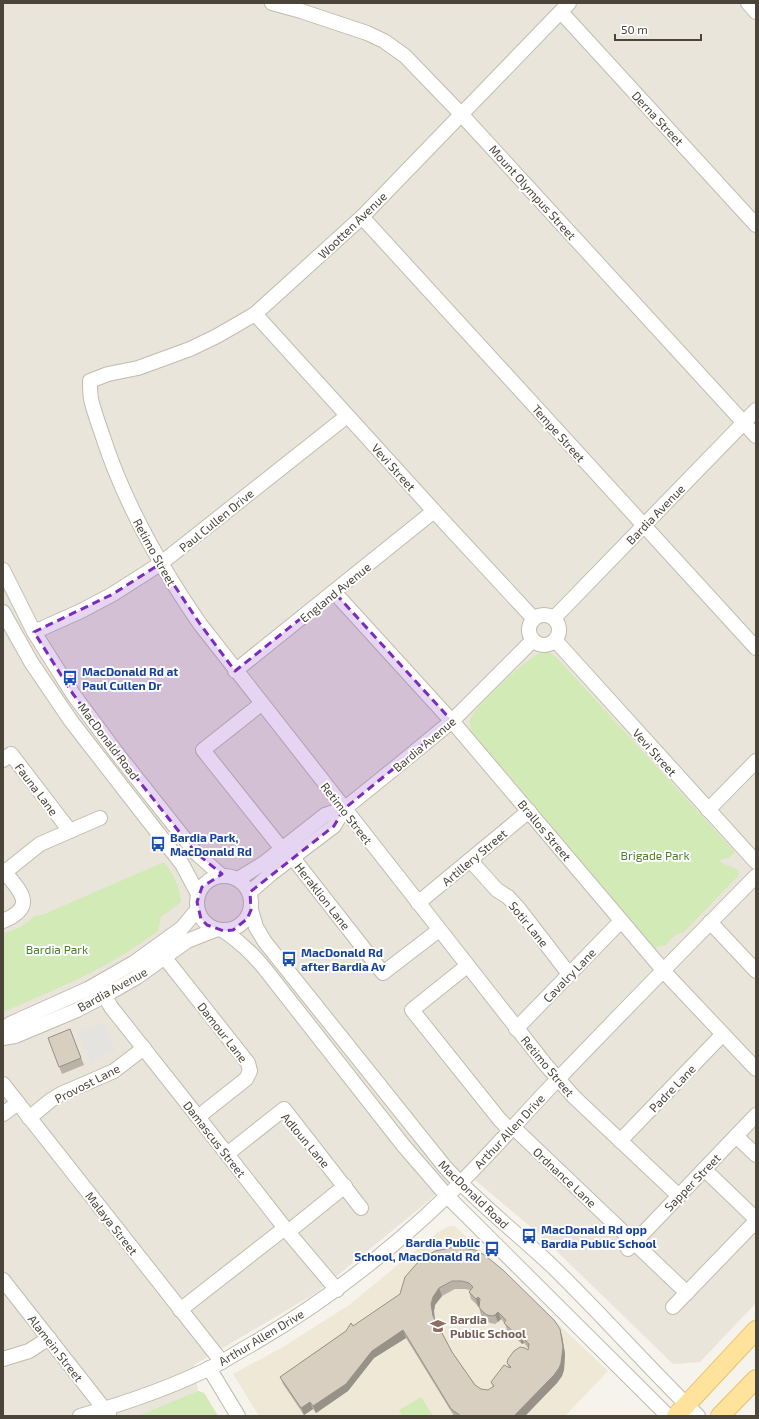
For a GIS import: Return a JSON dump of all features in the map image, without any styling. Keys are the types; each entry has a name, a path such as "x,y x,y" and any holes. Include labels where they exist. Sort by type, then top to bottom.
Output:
{"main road":[{"path":"687,1412 756,1330"},
{"path":"720,1416 756,1379"}],"street":[{"name":"Mount Olympus Street","path":"272,3 367,33 384,41 405,56 461,114 756,436"},
{"path":"748,3 756,12"},
{"name":"Wootten Avenue","path":"90,381 108,374 138,368 190,349 217,336 255,314 362,218 565,7"},
{"name":"Derna Street","path":"565,7 756,225"},
{"name":"Tempe Street","path":"362,218 756,648"},
{"name":"Vevi Street","path":"255,314 434,512 534,619"},
{"name":"Retimo Street","path":"90,381 91,399 116,472 138,523 160,564 200,624 235,671 516,1028 558,1079 574,1097 678,1196"},
{"name":"Bardia Avenue","path":"554,618 756,410"},
{"name":"Paul Cullen Drive","path":"34,632 81,611 113,594 160,564 347,416"},
{"name":"England Avenue","path":"235,671 434,512"},
{"name":"MacDonald Road","path":"3,570 34,632 73,694 116,752 196,853 222,876"},
{"name":"Brallos Street","path":"334,592 452,721 664,970 756,1069"},
{"name":"MacDonald Road","path":"3,612 9,637 31,662 71,721 182,864 198,894"},
{"path":"542,615 554,618 557,622 559,632 555,640 546,645 533,640 530,636 530,627 534,619 542,615"},
{"name":"Bardia Avenue","path":"250,892 272,873 334,826 344,809 452,721 533,640"},
{"name":"Vevi Street","path":"555,640 756,862"},
{"path":"261,704 203,750 282,849"},
{"name":"Fauna Lane","path":"3,760 11,754 70,831"},
{"path":"708,810 756,761"},
{"name":"Bardia Avenue","path":"238,879 264,863 325,815 344,809"},
{"name":"Artillery Street","path":"418,903 529,811"},
{"path":"3,922 19,913 23,902 22,895 4,871 40,844 100,818"},
{"name":"Heraklion Lane","path":"293,858 383,973 439,930"},
{"name":"Sotir Lane","path":"470,860 497,890 508,897 519,909 569,974"},
{"path":"222,876 230,876 238,879 250,892 252,901 248,918 233,930 220,930 204,922 197,910 198,894 202,887 214,878 222,876"},
{"name":"Arthur Allen Drive","path":"80,1416 107,1413 215,1365 284,1325 364,1270 460,1184 558,1079 756,876"},
{"name":"Bardia Avenue","path":"3,1038 15,1036 77,1010 135,962 182,928 197,910"},
{"name":"MacDonald Road","path":"251,910 256,927 265,942 445,1168 460,1184 555,1270 687,1412"},
{"name":"Cavalry Lane","path":"516,1028 621,921"},
{"path":"710,922 756,971"},
{"name":"Bardia Avenue","path":"3,1030 10,1024 137,977 187,941 220,930"},
{"name":"MacDonald Road","path":"220,930 240,942 251,952 403,1145 447,1196 668,1416"},
{"name":"Damour Lane","path":"165,958 248,1063 250,1071 246,1079 198,1117"},
{"name":"Ordnance Lane","path":"468,966 412,1010 500,1120 512,1128 631,1246 687,1293"},
{"name":"Damascus Street","path":"101,990 144,1048 286,1230 337,1290"},
{"name":"Padre Lane","path":"620,1141 723,1034"},
{"name":"Provost Lane","path":"30,1118 51,1100 61,1094 114,1071 144,1048"},
{"name":"Malaya Street","path":"3,1084 180,1310 215,1365 238,1416"},
{"path":"3,1114 18,1103"},
{"name":"Adloun Lane","path":"227,1154 284,1109 361,1208"},
{"name":"Sapper Street","path":"631,1246 756,1115"},
{"path":"736,1136 756,1155"},
{"path":"673,1307 756,1220 704,1169"},
{"path":"180,1310 345,1186"},
{"name":"Alamein Street","path":"3,1280 107,1413"},
{"path":"3,1359 28,1351 49,1338"}],"highlighted area":[{"path":"160,564 200,624 235,671 334,592 452,721 344,809 334,826 250,892 251,910 247,919 233,930 224,931 207,925 201,919 197,902 202,887 222,874 196,853 116,752 73,694 34,632 113,594"}],"shaded area":[{"path":"3,3 756,3 756,1303 700,1362 673,1364 538,1233 463,1170 426,1203 316,1293 194,1365 198,1391 204,1393 218,1416 3,1416"},
{"path":"102,1022 115,1051 91,1062 77,1031 82,1031"},
{"name":"Bardia Public School","path":"449,1226 454,1226 457,1228 608,1371 565,1416 259,1416 233,1374 283,1347 349,1305 438,1232"}],"green space":[{"name":"Brigade Park","path":"542,652 549,652 556,657 735,852 726,859 721,859 720,862 738,870 738,876 684,932 675,935 665,946 658,946 655,949 471,730 470,722 474,712 523,664"},
{"name":"Bardia Park","path":"164,862 176,881 181,902 161,917 158,931 122,956 103,966 63,986 3,1012 3,934 24,925 34,916 42,915"},
{"path":"198,1391 204,1393 218,1416 138,1416"},
{"path":"421,1397 433,1416 402,1416 399,1410"}],"building":[{"path":"70,1029 81,1058 59,1067 48,1038"},
{"path":"455,1247 475,1250 486,1256 504,1271 554,1320 560,1329 563,1347 561,1363 554,1375 514,1416 461,1416 451,1409 403,1330 372,1351 346,1384 313,1406 310,1402 301,1408 280,1377 346,1331 351,1323 353,1326 400,1294 405,1277 420,1260 435,1251","holes":["452,1281 469,1283 473,1287 469,1292 476,1299 478,1297 480,1299 479,1307 482,1311 487,1315 492,1316 498,1312 506,1320 504,1323 529,1344 528,1350 520,1347 514,1351 507,1363 511,1367 510,1368 504,1365 491,1382 494,1386 488,1390 481,1389 475,1385 452,1352 433,1316 431,1304 433,1297 439,1288"]}],"place":[{"name":"MacDonald Rd at Paul Cullen Dr","path":"70,678"},
{"name":"Bardia Park, MacDonald Rd","path":"158,844"},
{"name":"MacDonald Rd after Bardia Av","path":"289,959"},
{"name":"MacDonald Rd opp Bardia Public School","path":"529,1236"},
{"name":"Bardia Public School, MacDonald Rd","path":"492,1249"},
{"name":"Bardia Public School","path":"438,1326"}]}
